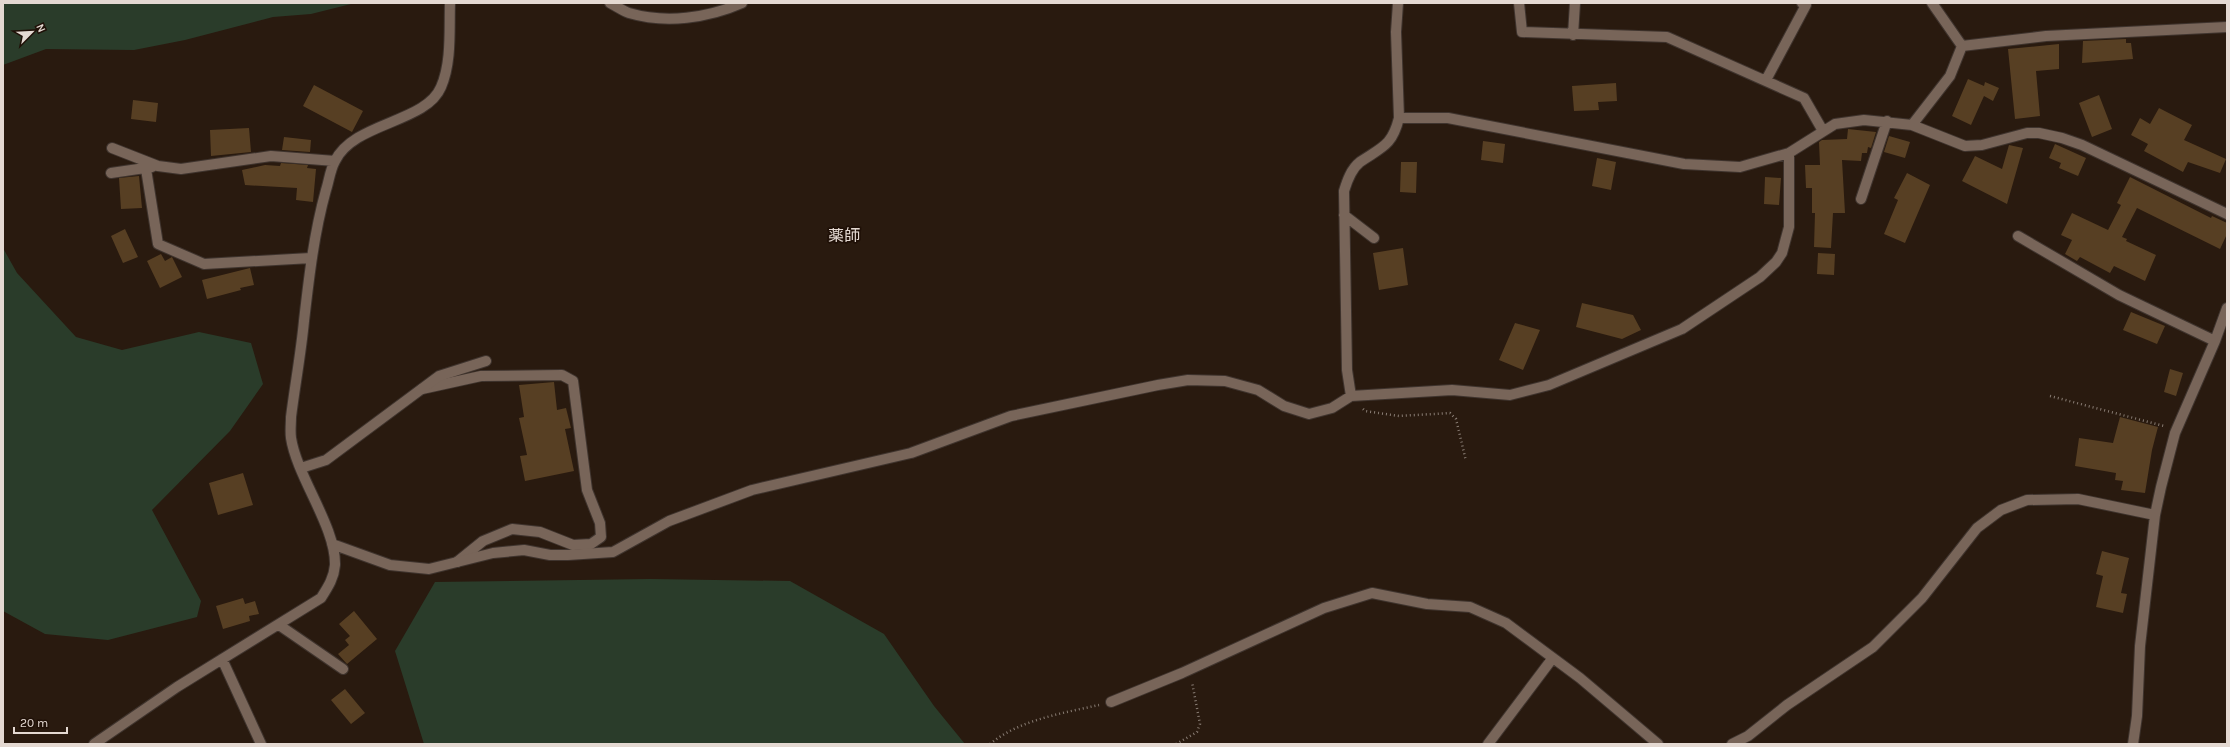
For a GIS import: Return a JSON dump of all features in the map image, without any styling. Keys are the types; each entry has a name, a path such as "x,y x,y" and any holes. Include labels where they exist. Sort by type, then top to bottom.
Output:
{"street":[{"path":"94,744 222,659 321,598 332,582 335,564 332,544 301,468 291,438 291,417 311,258 319,215 335,161 342,151 355,139 416,110 435,98 441,86 447,64 450,3"},
{"path":"610,3 629,13 662,18 685,18 711,14 742,3"},
{"path":"1351,396 1347,370 1344,191 1348,177 1359,163 1384,148 1395,134 1399,118 1396,32 1398,3"},
{"path":"1518,3 1522,32 1667,37 1804,98 1823,131"},
{"path":"1573,34 1575,3"},
{"path":"1766,80 1806,5 1802,3"},
{"path":"1932,3 1962,46"},
{"path":"1962,46 2046,36 2227,27"},
{"path":"1912,125 1950,76 1962,46"},
{"path":"1399,118 1448,118 1684,164 1740,167 1789,153 1835,124 1864,120 1887,121 1912,125 1965,146 1982,144 2027,133 2039,133 2062,138 2106,156 2227,214"},
{"path":"1861,199 1887,121"},
{"path":"112,148 158,166 187,169 271,156 335,161"},
{"path":"332,544 390,565 429,568 493,553 524,550 550,555 613,552 669,521 752,490 912,453 1011,416 1188,380 1225,381 1258,390 1284,406 1309,414 1332,408 1351,396 1452,390 1510,395 1549,384 1682,329 1760,277 1782,253 1789,226 1789,153"},
{"path":"111,173 158,166"},
{"path":"146,169 158,244 204,264 311,258"},
{"path":"1344,215 1374,238"},
{"path":"2018,236 2119,295 2215,341"},
{"path":"2133,744 2137,716 2140,646 2155,515 2177,430 2215,341 2224,328 2227,308"},
{"path":"301,468 326,460 439,376 486,361"},
{"path":"419,390 481,376 562,375 573,382 587,490 600,523 601,537 591,544 573,545 540,532 512,530 483,541 457,562"},
{"path":"1732,744 1748,736 1787,705 1873,647 1922,598 1976,528 2001,510 2027,500 2078,499 2155,515"},
{"path":"1111,702 1189,669 1324,608 1372,593 1427,604 1470,607 1506,623 1552,659 1580,678 1658,744"},
{"path":"279,625 343,669"},
{"path":"222,659 261,744"},
{"path":"1488,744 1552,659"}],"path":[{"path":"1351,396 1365,411 1399,416 1450,413 1456,419 1466,461"},
{"path":"2050,396 2177,430"},
{"path":"1176,744 1197,732 1200,724 1189,669"},
{"path":"990,744 1003,733 1043,719 1111,702"}],"green space":[{"path":"3,3 355,3 311,14 273,17 185,40 134,50 46,49 3,65"},
{"path":"3,248 17,273 76,337 122,350 199,332 251,343 263,384 230,431 152,510 201,601 197,617 108,640 45,634 3,611"},
{"path":"650,579 790,581 884,634 934,706 965,744 424,744 395,651 435,582"}],"building":[{"path":"2126,39 2126,43 2131,43 2133,59 2082,63 2083,41"},
{"path":"2059,44 2059,69 2036,71 2040,116 2015,119 2008,49"},
{"path":"1968,79 1984,86 1985,82 1999,88 1993,101 1984,96 1971,125 1952,116"},
{"path":"1616,83 1617,101 1598,102 1599,110 1574,111 1572,86"},
{"path":"314,85 363,111 352,132 303,106"},
{"path":"2099,95 2112,129 2092,137 2079,103"},
{"path":"133,100 158,103 156,122 131,119"},
{"path":"2159,108 2192,125 2184,140 2226,159 2220,173 2188,162 2183,172 2144,151 2148,144 2131,135 2140,118 2150,124"},
{"path":"249,128 251,152 211,156 210,130"},
{"path":"1848,129 1876,132 1871,148 1868,147 1867,153 1862,153 1861,161 1842,160 1845,213 1833,213 1831,248 1814,247 1815,213 1812,213 1812,188 1806,188 1805,165 1820,165 1819,142 1822,140 1847,139"},
{"path":"1889,136 1910,142 1905,158 1884,152"},
{"path":"284,137 311,140 310,152 282,150"},
{"path":"1483,141 1505,144 1503,163 1481,160"},
{"path":"2055,144 2086,158 2078,176 2059,168 2061,163 2049,158"},
{"path":"2009,145 2023,148 2007,204 1962,181 1975,156 2002,169"},
{"path":"1597,158 1616,162 1611,190 1592,186"},
{"path":"1401,162 1417,162 1416,193 1400,192"},
{"path":"281,163 308,165 307,168 316,169 313,202 296,200 297,188 245,185 242,170 265,165 280,166"},
{"path":"1907,173 1930,185 1905,243 1884,234 1898,200 1894,198"},
{"path":"139,176 142,208 121,209 119,178"},
{"path":"1765,177 1781,178 1779,205 1764,204"},
{"path":"2130,177 2211,218 2212,216 2227,223 2227,234 2220,249 2137,208 2122,237 2127,239 2126,241 2156,255 2145,281 2114,266 2110,273 2080,257 2077,261 2065,254 2072,240 2061,235 2072,213 2108,230 2121,205 2117,203"},
{"path":"125,229 138,257 123,263 111,236"},
{"path":"1403,248 1408,285 1379,290 1373,253"},
{"path":"1818,253 1835,254 1834,275 1817,274"},
{"path":"161,254 165,261 172,257 182,277 160,288 147,261"},
{"path":"250,268 254,285 207,299 202,280"},
{"path":"1582,303 1633,315 1641,330 1622,339 1576,327"},
{"path":"2131,312 2165,326 2157,344 2123,330"},
{"path":"1515,323 1540,330 1523,370 1499,360"},
{"path":"2170,369 2183,373 2176,396 2164,392"},
{"path":"554,382 557,410 566,408 571,428 565,429 574,471 525,481 520,456 527,455 519,418 524,417 519,385"},
{"path":"2120,417 2158,427 2152,450 2145,493 2121,490 2123,481 2115,480 2116,473 2075,466 2079,438 2113,443"},
{"path":"243,473 253,505 218,515 209,483"},
{"path":"2102,551 2129,558 2121,593 2127,594 2123,613 2096,607 2103,576 2096,574"},
{"path":"243,598 245,604 255,601 259,614 249,616 250,621 223,629 216,606"},
{"path":"354,611 377,639 347,664 338,654 349,645 345,640 350,636 339,624"},
{"path":"345,689 365,713 351,724 331,700"}],"district":[{"name":"薬師","path":"844,235"}]}
